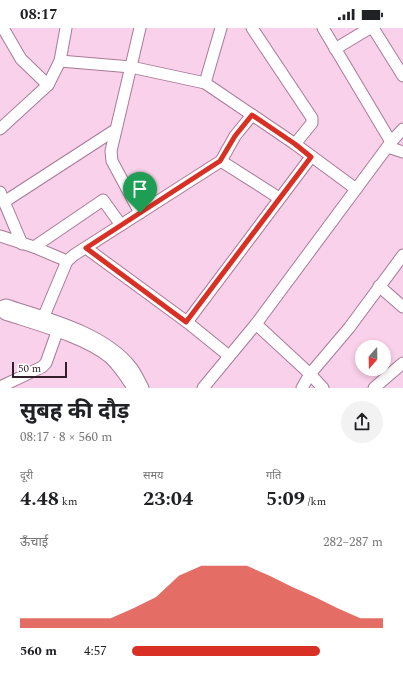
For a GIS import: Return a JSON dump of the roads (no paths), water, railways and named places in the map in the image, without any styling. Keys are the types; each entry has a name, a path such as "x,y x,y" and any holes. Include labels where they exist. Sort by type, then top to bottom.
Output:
{"street":[{"path":"3,28 20,59 48,85"},
{"path":"0,128 48,85 60,61 66,28"},
{"path":"140,28 111,151 112,161 140,213"},
{"path":"204,83 221,28"},
{"path":"252,28 312,118 312,123 295,144"},
{"path":"323,28 389,144 403,152"},
{"path":"335,49 370,28"},
{"path":"373,28 403,76"},
{"path":"60,61 131,67 204,83 295,144 356,189"},
{"path":"42,322 67,261 220,161 235,136 252,115"},
{"path":"203,388 256,324 389,144 403,129"},
{"path":"22,244 2,197 115,130"},
{"path":"186,322 311,157"},
{"path":"220,161 279,198"},
{"path":"34,247 103,200 121,225"},
{"path":"0,236 34,247 67,261"},
{"path":"86,248 186,322 229,356"},
{"path":"302,388 310,374 349,328 403,255"},
{"path":"379,286 403,307"},
{"path":"0,308 5,314 20,314 42,322 88,334 138,387"},
{"path":"42,322 57,332 96,343"},
{"path":"256,324 323,388"},
{"path":"0,387 42,367 46,363 57,332"},
{"path":"374,388 403,363"}]}
